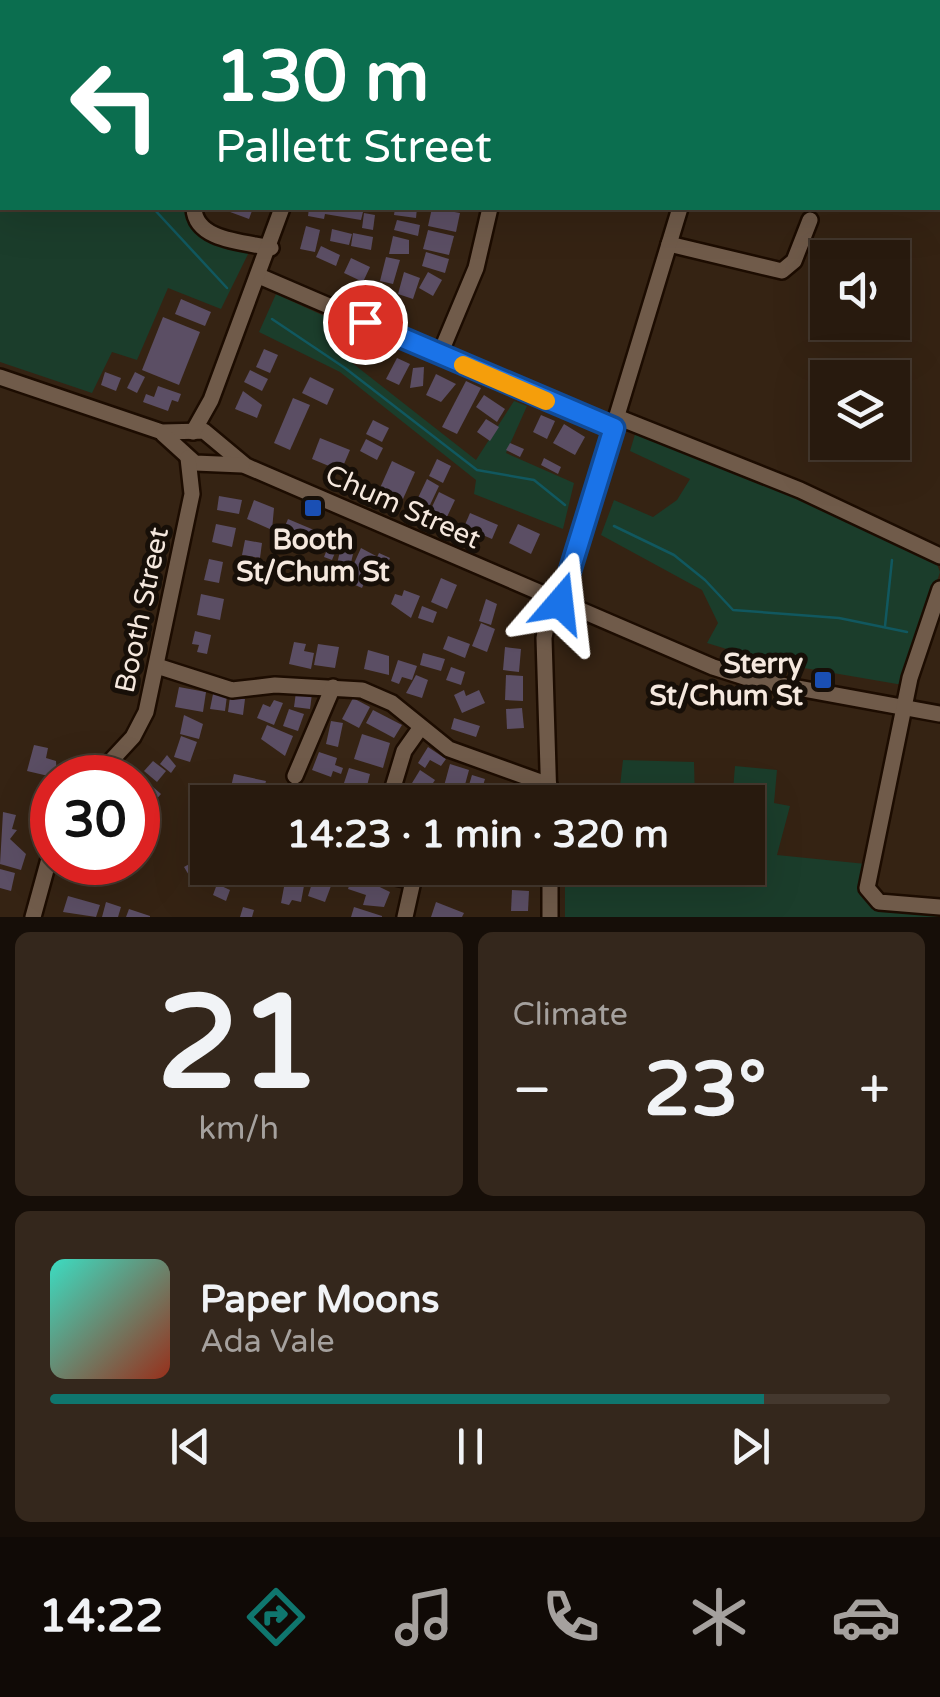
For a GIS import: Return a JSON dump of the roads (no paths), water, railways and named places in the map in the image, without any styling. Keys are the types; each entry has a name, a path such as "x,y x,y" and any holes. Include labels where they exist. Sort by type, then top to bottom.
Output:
{"street":[{"path":"194,210 194,217 207,232 270,248"},
{"path":"186,457 184,443 211,400 281,210"},
{"path":"440,354 476,268 490,210"},
{"path":"157,666 232,690 333,687 383,698 449,749 549,785 544,638 679,210"},
{"path":"670,244 782,271 794,260 810,220"},
{"path":"259,276 440,354 800,490 940,556"},
{"path":"0,378 162,432 204,432 214,438"},
{"path":"162,432 186,457 208,463 217,449 211,400"},
{"name":"Chum Street","path":"214,438 246,466 734,674 940,714"},
{"name":"Booth Street","path":"186,457 192,494"},
{"name":"Chum Street","path":"208,463 246,466"},
{"name":"Booth Street","path":"116,755 138,730 157,666 192,494 208,463"},
{"path":"940,589 904,707 868,892 884,903 940,907"},
{"path":"295,777 333,687"},
{"path":"394,785 404,750 421,727"},
{"path":"33,917 42,885"},
{"path":"405,917 411,885"},
{"path":"550,885 550,917"}],"waterway":[{"path":"155,210 227,288"},
{"path":"272,319 345,368 477,470 534,480 565,505"},
{"path":"614,526 674,555 733,610 839,618 907,632"},
{"path":"885,626 892,560"}],"place":[{"name":"Booth St/Chum St","path":"313,508"},
{"name":"Sterry St/Chum St","path":"823,680"}]}
